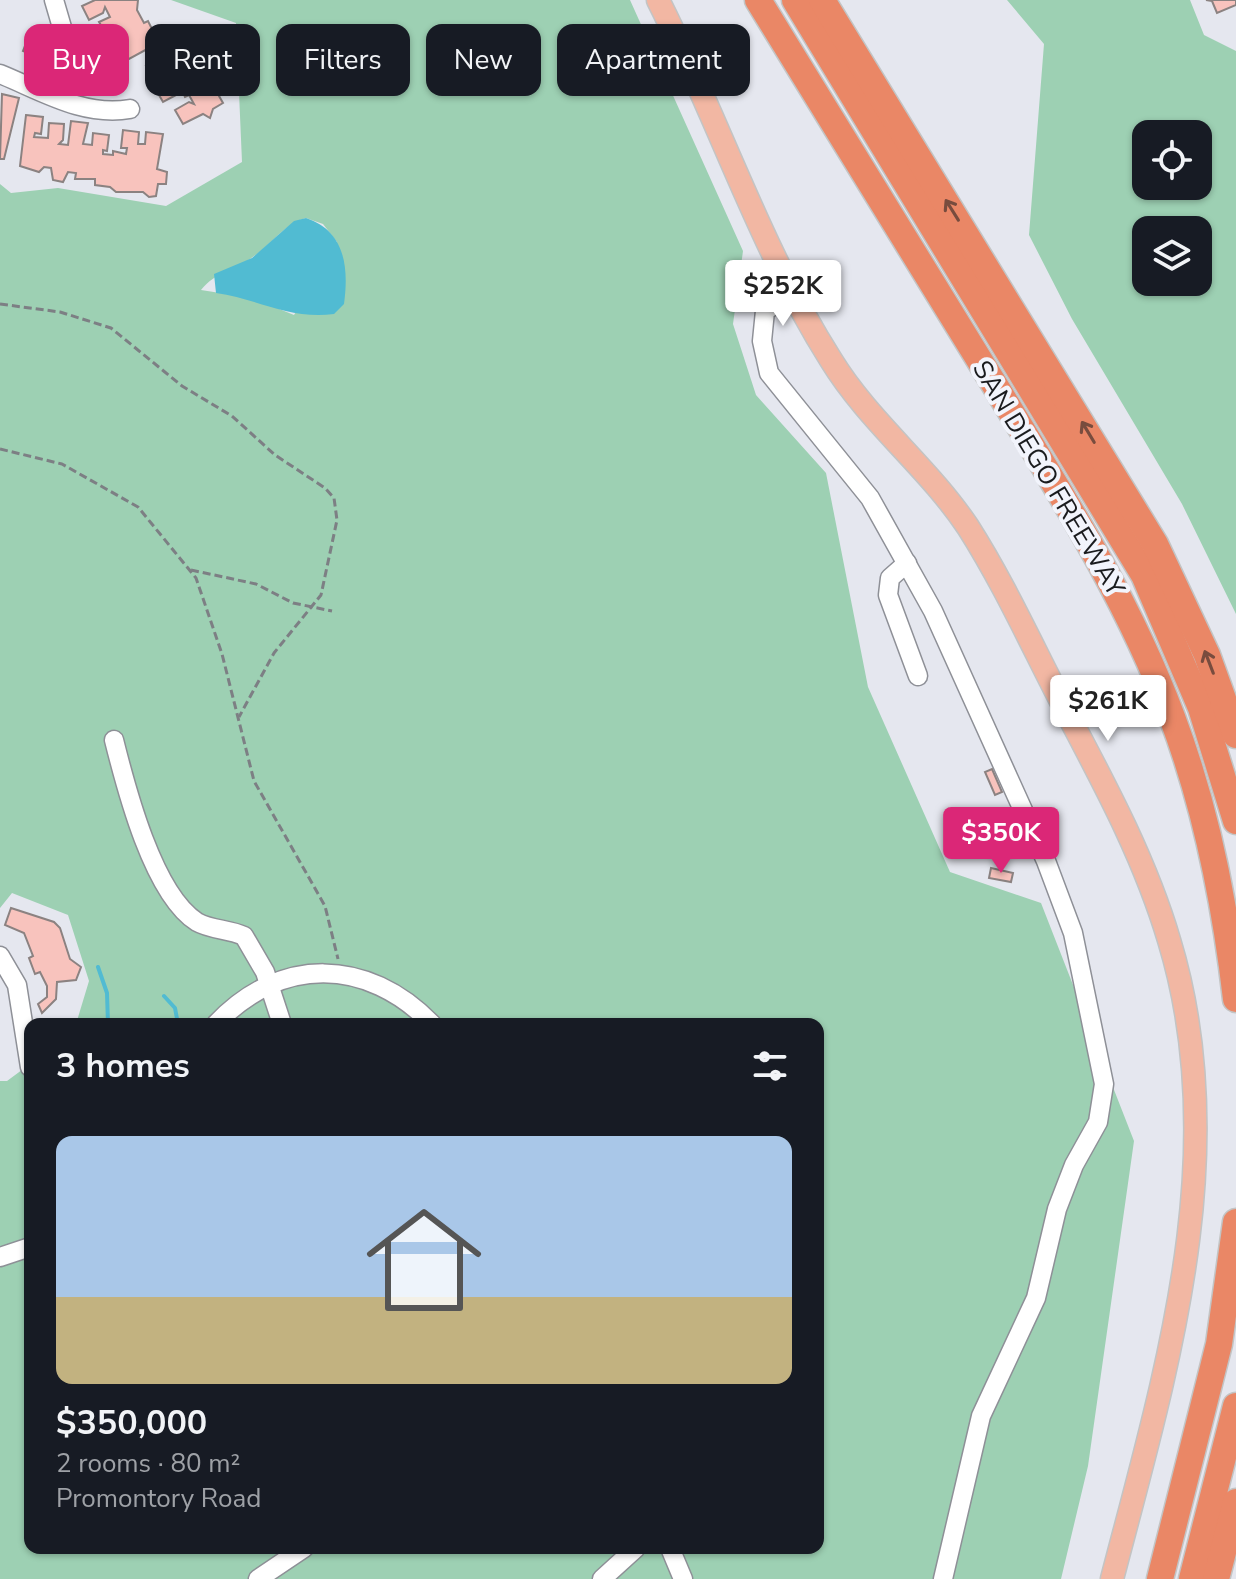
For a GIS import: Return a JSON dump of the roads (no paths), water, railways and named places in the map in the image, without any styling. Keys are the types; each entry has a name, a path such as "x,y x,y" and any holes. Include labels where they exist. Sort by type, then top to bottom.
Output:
{"highway":[{"name":"SAN DIEGO FREEWAY","path":"758,0 1055,484 1125,608 1167,703 1192,774 1220,888 1236,999"},
{"path":"776,0 1102,532 1151,625 1183,703 1210,783 1236,892"},
{"path":"795,0 1144,575 1201,708 1236,821"},
{"name":"SAN DIEGO FREEWAY","path":"822,0 1155,544 1207,655 1236,735"},
{"path":"1160,1579 1219,1344 1236,1222"},
{"path":"1176,1579 1236,1338"},
{"path":"1192,1579 1236,1406"},
{"path":"1216,1579 1236,1502"}],"main road":[{"path":"658,0 816,336 854,393 954,507 978,545 1133,843 1159,908 1180,981 1188,1023 1196,1106 1191,1218 1168,1361 1112,1579"}],"street":[{"path":"54,0 68,48 55,97"},
{"path":"0,74 55,97 97,110 130,109"},
{"path":"794,292 765,311 762,341 769,373 870,498 938,621 1063,903 1104,1084 1098,1122 1074,1165 1057,1209 1036,1298 981,1416 943,1579"},
{"path":"907,563 890,578 888,595 918,676"},
{"path":"114,740 137,823 173,896 198,922 244,936 254,947 280,1018"},
{"path":"0,956 17,985 24,1029"},
{"path":"223,1018 247,996 269,982 311,973 375,983 398,994 425,1018"},
{"path":"0,1257 24,1249"},
{"path":"258,1579 295,1554"},
{"path":"602,1579 629,1554"},
{"path":"673,1554 683,1579"}],"water":[{"path":"306,218 329,232 342,252 346,277 344,304 334,314 289,312 216,293 214,274 252,258 294,221"}],"waterway":[{"path":"98,967 107,993 108,1018"},
{"path":"164,996 175,1008 177,1018"}]}
